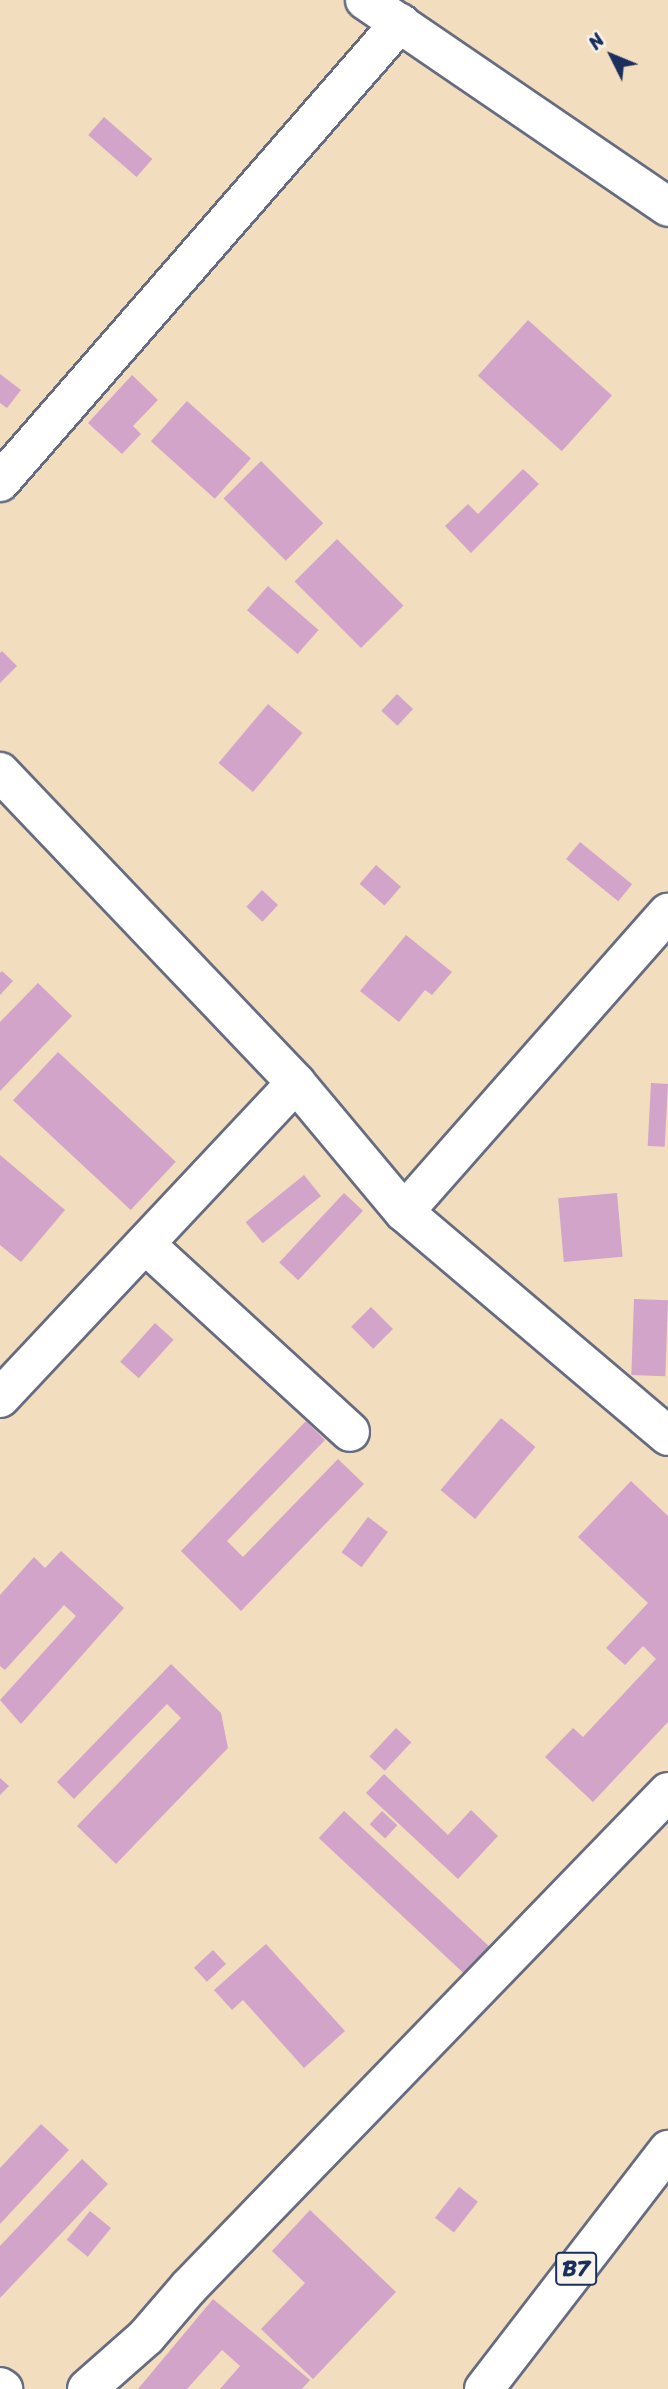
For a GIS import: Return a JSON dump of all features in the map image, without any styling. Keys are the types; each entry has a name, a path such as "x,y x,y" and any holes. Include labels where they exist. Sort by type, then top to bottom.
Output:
{"main road":[{"path":"365,0 668,207"},
{"path":"0,482 400,23"},
{"path":"0,772 296,1083 404,1212 668,1436"},
{"path":"404,1212 668,913"},
{"path":"0,1398 296,1083"},
{"path":"145,1244 350,1432"},
{"path":"87,2389 146,2337 189,2287 668,1792"},
{"name":"B7","path":"484,2389 668,2150"}],"building":[{"path":"104,117 152,159 137,177 88,135"},
{"path":"528,320 612,396 562,451 478,376"},
{"path":"0,374 21,390 7,408 0,403"},
{"path":"132,375 158,400 133,426 141,434 122,454 88,423"},
{"path":"187,401 251,459 215,499 151,441"},
{"path":"261,461 323,523 286,561 224,498"},
{"path":"523,469 539,484 471,553 445,526 468,504 478,514"},
{"path":"337,539 403,605 361,648 295,581"},
{"path":"268,586 319,630 298,654 247,610"},
{"path":"2,651 17,666 0,683 0,653"},
{"path":"397,694 413,709 397,726 381,711"},
{"path":"268,704 302,733 253,792 219,763"},
{"path":"580,842 632,884 618,901 566,859"},
{"path":"376,865 401,887 385,906 360,884"},
{"path":"262,890 278,905 262,922 246,907"},
{"path":"406,935 452,972 432,995 425,990 399,1022 360,991"},
{"path":"2,971 13,981 0,995 0,973"},
{"path":"38,983 72,1016 0,1091 0,1022"},
{"path":"58,1052 176,1162 131,1210 13,1100"},
{"path":"651,1083 668,1084 665,1147 648,1146"},
{"path":"0,1155 65,1210 21,1262 0,1245"},
{"path":"304,1175 321,1196 263,1243 246,1222"},
{"path":"344,1193 363,1211 298,1280 279,1262"},
{"path":"617,1193 623,1257 564,1262 558,1198"},
{"path":"634,1299 668,1300 665,1376 631,1375"},
{"path":"371,1307 393,1329 373,1349 351,1327"},
{"path":"155,1323 174,1340 139,1378 120,1362"},
{"path":"501,1418 535,1447 475,1519 441,1490"},
{"path":"306,1421 325,1440 227,1541 243,1557 338,1459 364,1484 241,1611 181,1551"},
{"path":"631,1481 668,1516 668,1722 593,1802 545,1757 573,1728 583,1737 656,1659 643,1646 625,1665 606,1648 648,1603 578,1537"},
{"path":"368,1517 388,1532 361,1567 342,1552"},
{"path":"61,1551 124,1608 21,1724 0,1700 76,1616 64,1605 5,1670 0,1666 0,1595 34,1557 45,1568"},
{"path":"171,1664 221,1713 228,1748 116,1864 77,1826 181,1718 167,1704 74,1799 57,1782"},
{"path":"396,1728 411,1742 385,1771 369,1757"},
{"path":"384,1774 448,1835 471,1810 498,1836 458,1879 366,1793"},
{"path":"0,1778 9,1786 0,1795"},
{"path":"344,1811 495,1952 470,1979 319,1838"},
{"path":"382,1811 397,1825 385,1838 370,1824"},
{"path":"266,1944 345,2031 304,2068 243,2000 232,2010 214,1990"},
{"path":"213,1950 226,1964 207,1982 194,1968"},
{"path":"41,2124 69,2150 0,2224 0,2168"},
{"path":"82,2159 108,2184 0,2298 0,2246"},
{"path":"459,2187 478,2202 454,2233 435,2218"},
{"path":"310,2210 396,2292 313,2379 261,2329 305,2283 272,2251"},
{"path":"90,2211 111,2228 88,2257 67,2240"},
{"path":"213,2299 310,2380 302,2389 220,2389 240,2366 222,2350 187,2389 138,2389"}]}
